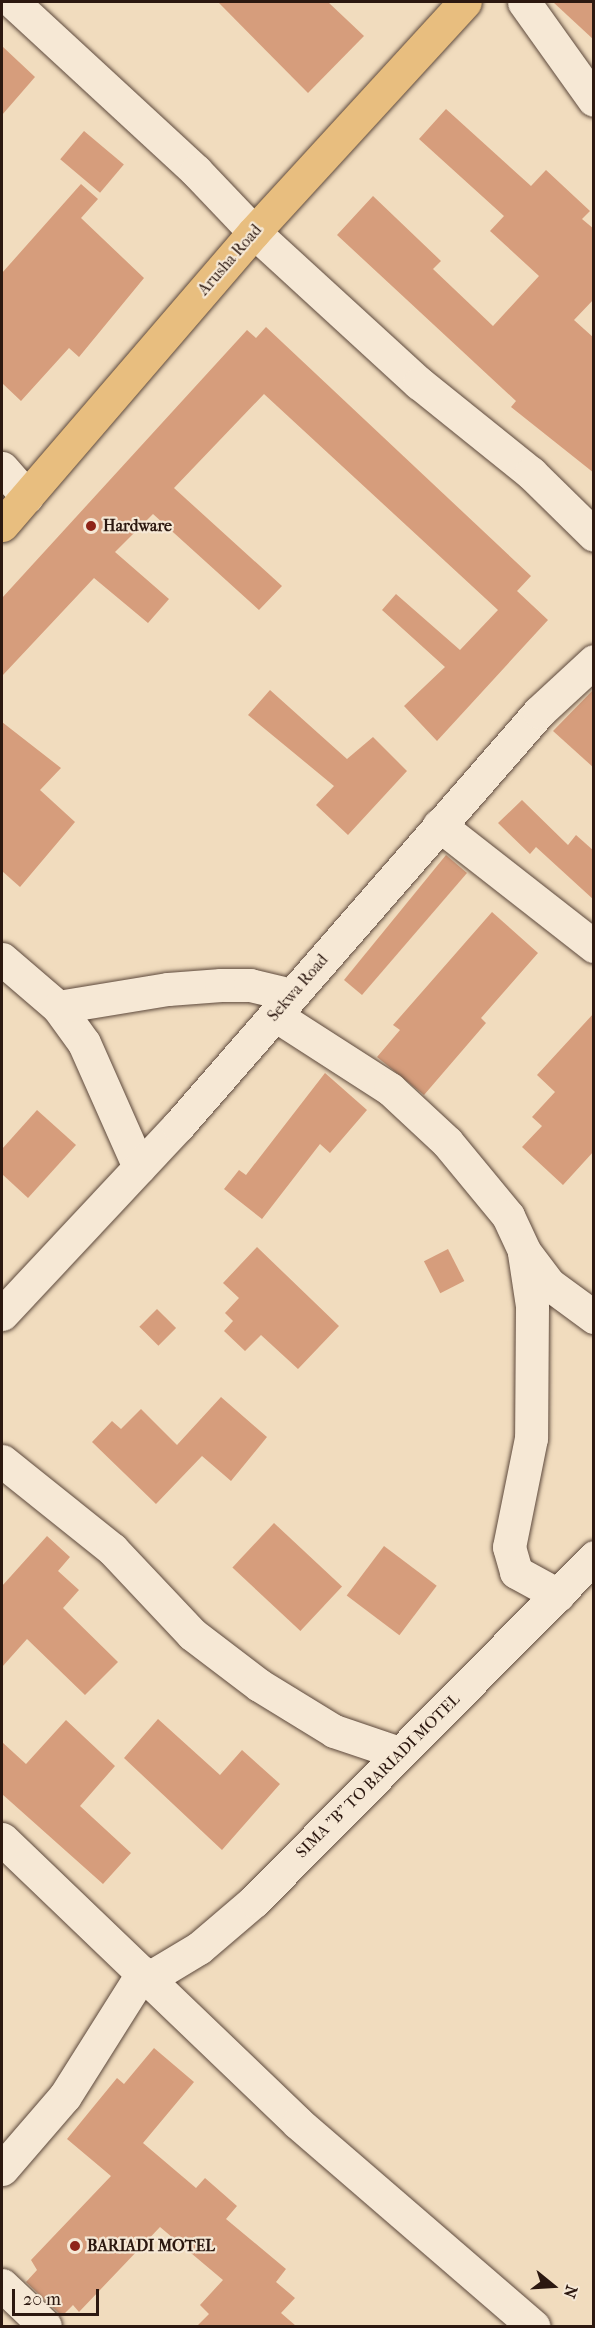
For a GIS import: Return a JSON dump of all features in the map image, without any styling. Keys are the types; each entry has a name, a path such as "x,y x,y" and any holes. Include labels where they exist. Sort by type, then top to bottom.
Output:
{"main road":[{"name":"Arusha Road","path":"2,525 254,232 465,2"}],"street":[{"path":"13,2 196,171 254,232 419,383 531,473 594,535"},
{"path":"524,2 594,100"},
{"path":"2,468 27,497"},
{"name":"Sekwa Road","path":"2,1314 139,1167 284,1005 539,712 594,662"},
{"path":"439,825 594,946"},
{"path":"2,959 58,1007 90,1054 139,1167"},
{"path":"58,1007 168,988 221,985 250,986 284,1005 390,1089 447,1142 508,1216 524,1251 549,1284 594,1317"},
{"path":"524,1251 532,1306 531,1438 509,1547 516,1572 558,1595"},
{"path":"2,1461 112,1549 192,1634 259,1685 334,1731 399,1754"},
{"name":"SIMA \"B\" TO BARIADI MOTEL","path":"146,1975 200,1948 254,1901 594,1557"},
{"path":"2,1839 298,2123 533,2326"},
{"path":"2,2169 65,2096 146,1975"},
{"path":"2,2285 45,2326"}],"building":[{"path":"218,2 328,2 364,36 308,93"},
{"path":"553,2 594,2 594,40"},
{"path":"2,46 35,77 2,115"},
{"path":"446,109 531,186 546,170 590,211 582,219 594,229 594,299 574,320 594,338 594,473 511,407 516,401 337,235 373,196 441,261 433,269 493,326 539,276 490,231 504,216 419,139"},
{"path":"84,131 124,164 100,193 60,159"},
{"path":"81,184 98,199 81,218 144,278 79,357 69,348 21,401 2,383 2,273"},
{"path":"266,327 531,576 517,591 548,620 437,741 404,706 445,667 382,610 396,594 460,650 498,610 264,394 174,488 282,586 259,610 153,514 115,552 169,599 148,623 94,578 2,676 2,598 247,330 256,338"},
{"path":"594,689 594,768 553,731"},
{"path":"270,690 347,759 373,737 407,771 348,835 316,805 334,786 248,715"},
{"path":"2,722 61,768 40,790 75,822 20,887 2,871"},
{"path":"522,800 568,845 576,835 594,851 594,900 536,847 530,854 498,823"},
{"path":"446,855 467,873 362,995 344,980"},
{"path":"492,912 538,953 481,1018 486,1023 424,1095 377,1057 400,1030 393,1025"},
{"path":"594,1013 594,1151 563,1185 522,1147 542,1126 532,1117 555,1092 537,1075"},
{"path":"325,1073 367,1110 330,1153 320,1144 262,1219 224,1189 239,1170 246,1175"},
{"path":"37,1110 76,1145 28,1198 2,1174 2,1149"},
{"path":"257,1247 339,1326 298,1369 261,1335 245,1351 224,1331 233,1321 225,1313 239,1298 223,1283"},
{"path":"448,1249 464,1281 440,1293 424,1261"},
{"path":"157,1309 176,1328 158,1346 139,1327"},
{"path":"221,1397 267,1437 231,1481 202,1456 156,1504 92,1442 112,1421 121,1429 141,1409 177,1445"},
{"path":"274,1523 342,1586 300,1631 232,1568"},
{"path":"47,1536 70,1557 58,1571 79,1590 63,1608 118,1662 85,1695 27,1639 2,1667 2,1586"},
{"path":"384,1546 437,1586 399,1635 347,1596"},
{"path":"158,1719 220,1775 242,1750 280,1784 222,1850 124,1758"},
{"path":"66,1720 115,1766 80,1806 131,1853 103,1884 2,1794 2,1742 26,1764"},
{"path":"154,2048 194,2082 143,2143 196,2188 205,2178 237,2206 226,2219 286,2269 276,2282 295,2298 281,2313 296,2326 197,2326 209,2314 200,2305 223,2280 160,2227 79,2312 73,2305 62,2316 26,2282 37,2270 31,2260 111,2176 67,2139 117,2078 124,2084"}],"place":[{"name":"Hardware","path":"91,526"},
{"name":"BARIADI MOTEL","path":"75,2246"}]}
